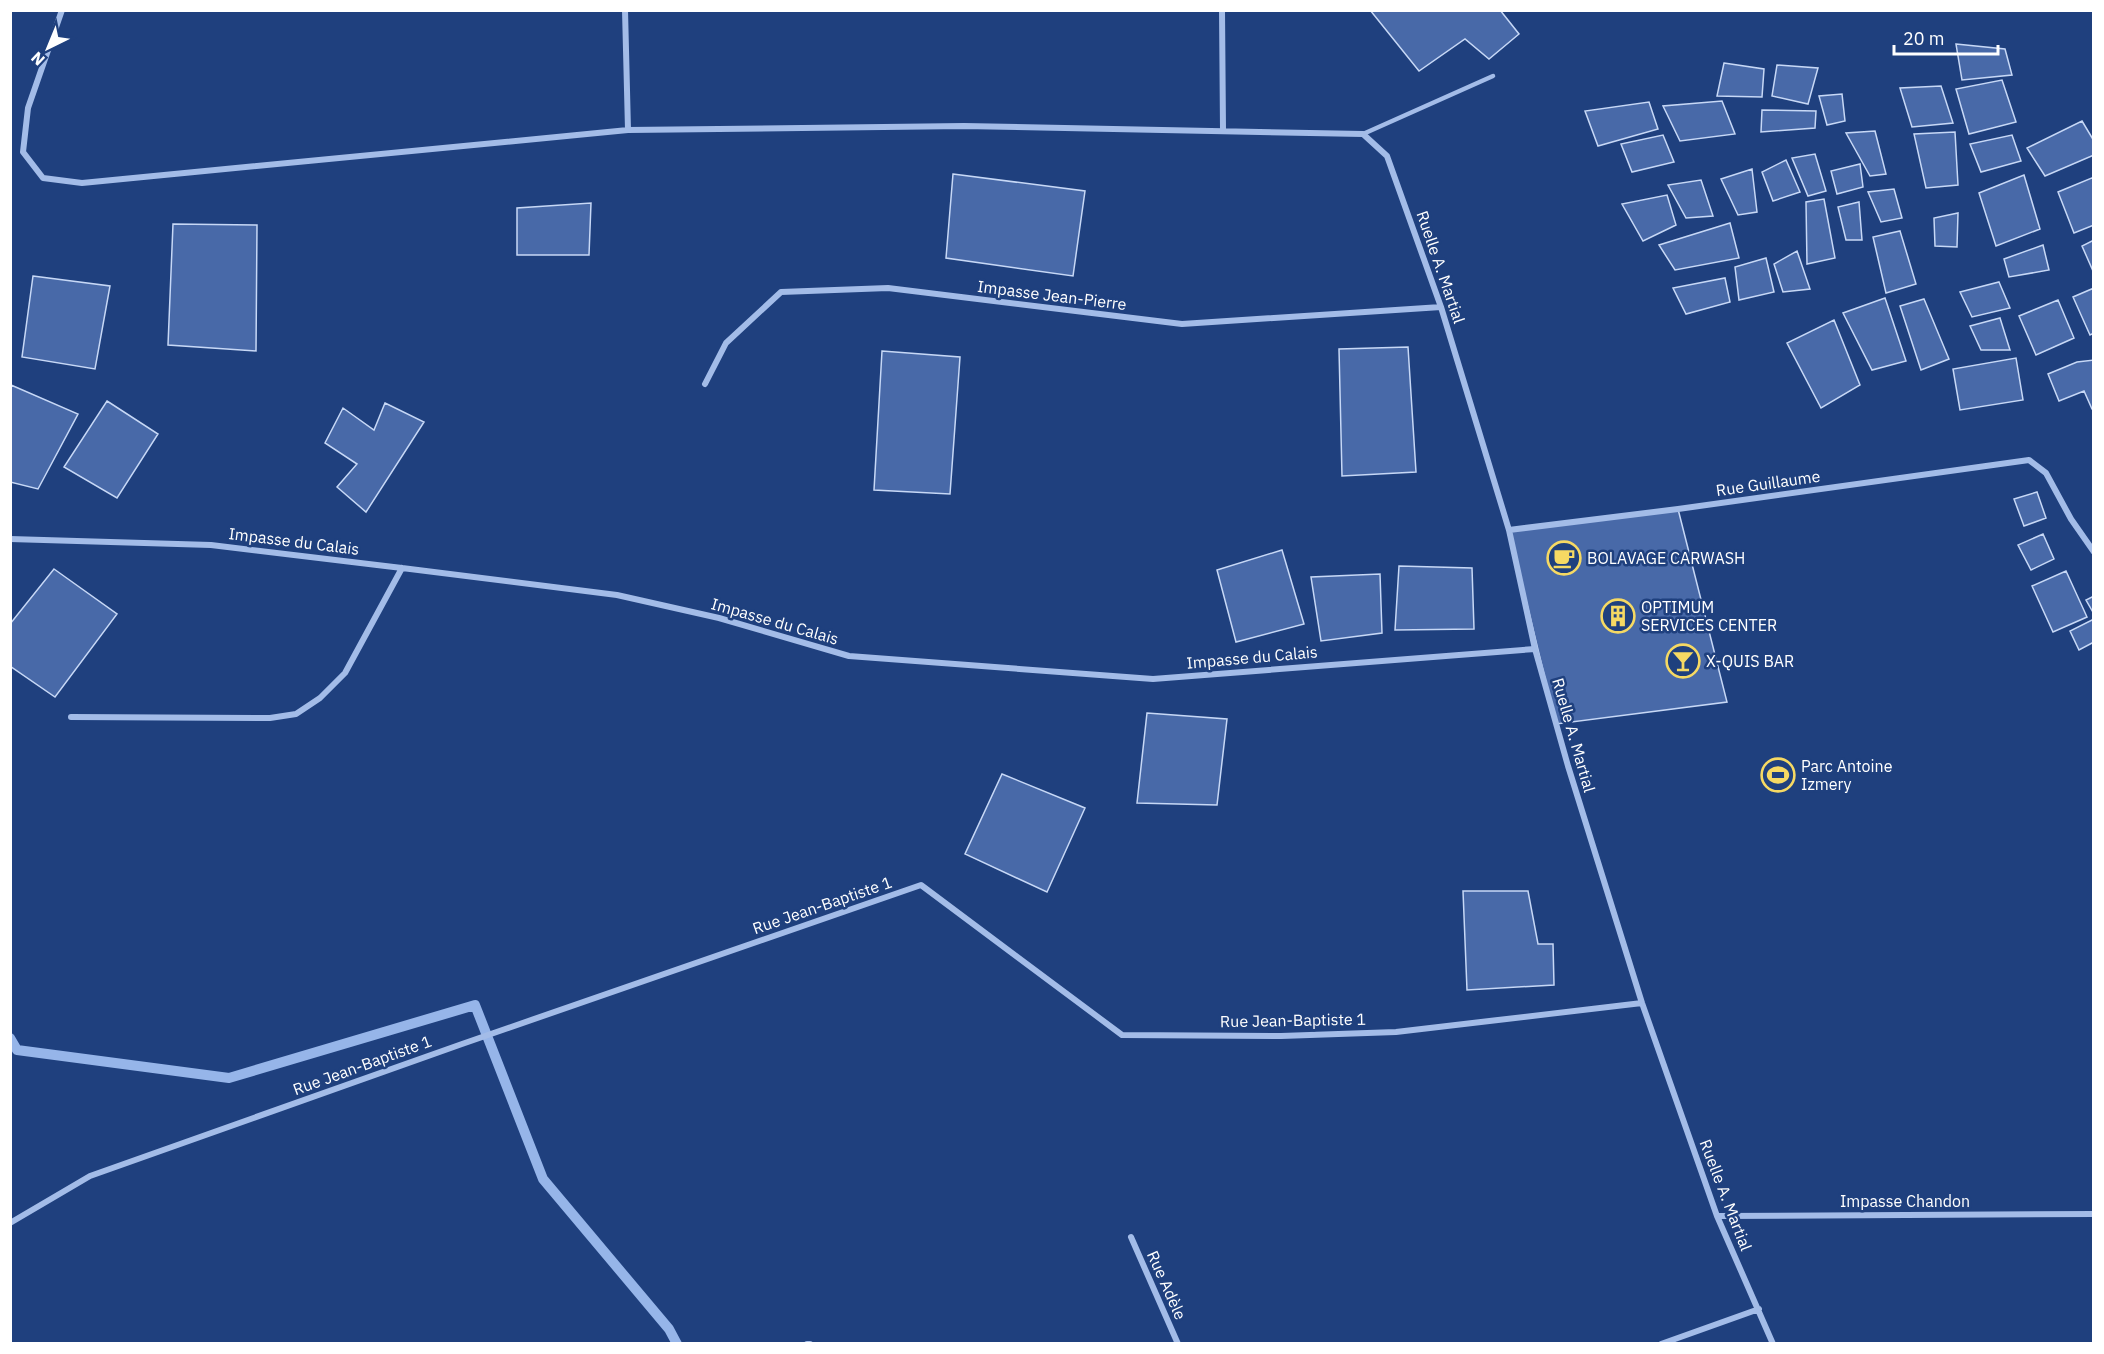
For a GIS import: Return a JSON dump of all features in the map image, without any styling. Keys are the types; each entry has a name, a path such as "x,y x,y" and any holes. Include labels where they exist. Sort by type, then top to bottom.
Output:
{"street":[{"path":"63,10 28,108 23,152 43,178 82,183 628,130 964,126 1363,134"},
{"path":"625,10 628,130"},
{"path":"1222,10 1223,130"},
{"name":"Ruelle A. Martial","path":"1363,134 1387,156 1441,307 1509,530 1535,649 1568,766 1642,1003 1717,1216 1773,1344"},
{"name":"Impasse Jean-Pierre","path":"705,384 726,343 781,292 888,288 1182,324 1441,307"},
{"name":"Rue Guillaume","path":"1509,530 2029,460 2046,473 2071,519 2094,552"},
{"name":"Impasse du Calais","path":"10,539 211,545 402,568 616,595 719,618 849,656 1153,679 1535,649"},
{"path":"71,717 270,718 296,714 320,698 345,673 402,568"},
{"name":"Rue Jean-Baptiste 1","path":"10,1223 90,1176 921,885 1122,1035 1281,1036 1396,1032 1642,1003"},
{"name":"Impasse Chandon","path":"1717,1216 2094,1214"},
{"name":"Rue Adèle","path":"1131,1237 1178,1344"},
{"path":"1660,1344 1759,1309"}],"lane":[{"path":"1363,134 1493,76"}],"building":[{"path":"1370,10 1500,10 1519,34 1489,59 1465,39 1419,71"},
{"path":"1956,44 2005,49 2012,75 1962,80"},
{"path":"1724,63 1764,69 1762,97 1717,96"},
{"path":"1777,65 1818,68 1808,104 1772,96"},
{"path":"2002,80 2016,122 1969,134 1956,89"},
{"path":"1941,86 1953,123 1912,127 1900,88"},
{"path":"1842,94 1845,121 1827,125 1819,96"},
{"path":"1722,101 1735,134 1680,141 1663,106"},
{"path":"1649,102 1658,129 1598,146 1585,111"},
{"path":"1762,110 1816,111 1815,128 1761,132"},
{"path":"2082,121 2094,141 2094,155 2045,176 2027,148"},
{"path":"1875,131 1886,174 1870,176 1846,133"},
{"path":"1955,132 1958,185 1926,188 1914,134"},
{"path":"1663,135 1674,162 1632,172 1621,144"},
{"path":"2012,135 2021,161 1981,172 1970,144"},
{"path":"1815,154 1826,191 1808,196 1792,158"},
{"path":"1786,160 1800,192 1773,201 1762,172"},
{"path":"1860,164 1863,187 1837,194 1831,171"},
{"path":"1752,169 1757,212 1738,215 1721,179"},
{"path":"953,174 1085,191 1073,276 946,258"},
{"path":"2024,175 2040,229 1996,246 1979,193"},
{"path":"2094,177 2094,225 2074,233 2058,192"},
{"path":"1701,180 1713,216 1686,218 1668,185"},
{"path":"1894,189 1902,218 1881,222 1868,192"},
{"path":"1667,195 1676,225 1643,241 1622,204"},
{"path":"1824,199 1835,258 1807,264 1806,202"},
{"path":"1859,202 1862,240 1846,240 1838,207"},
{"path":"591,203 589,255 517,255 517,208"},
{"path":"1958,213 1957,247 1935,246 1934,218"},
{"path":"1730,223 1739,258 1675,270 1659,245"},
{"path":"173,224 257,225 256,351 168,345"},
{"path":"1900,231 1916,284 1886,293 1873,237"},
{"path":"2094,240 2094,271 2093,271 2082,246"},
{"path":"2043,245 2049,270 2009,277 2004,259"},
{"path":"1797,251 1810,289 1783,292 1774,264"},
{"path":"1766,258 1774,292 1739,300 1735,267"},
{"path":"33,276 110,286 95,369 22,357"},
{"path":"1725,278 1730,302 1686,314 1673,288"},
{"path":"1999,282 2010,308 1972,317 1960,292"},
{"path":"2094,288 2094,333 2090,335 2073,297"},
{"path":"1885,298 1906,361 1872,370 1843,313"},
{"path":"1924,299 1949,359 1921,370 1900,306"},
{"path":"2058,300 2074,338 2036,355 2019,316"},
{"path":"2000,318 2010,350 1981,350 1970,326"},
{"path":"1834,320 1860,385 1821,408 1787,343"},
{"path":"1408,347 1416,472 1342,476 1339,349"},
{"path":"882,351 960,357 950,494 874,490"},
{"path":"2016,358 2023,400 1960,410 1953,369"},
{"path":"2094,360 2094,409 2084,391 2059,401 2048,374 2077,362"},
{"path":"11,385 78,414 38,489 10,482"},
{"path":"107,401 158,434 117,498 64,467"},
{"path":"385,403 424,422 366,512 337,487 357,464 325,443 343,408 374,430"},
{"path":"2037,492 2046,518 2024,526 2014,499"},
{"name":"OPTIMUM SERVICES CENTER","path":"1678,509 1727,702 1556,724 1509,530"},
{"path":"2043,534 2054,559 2031,570 2018,545"},
{"path":"1282,550 1304,624 1236,642 1217,570"},
{"path":"1399,566 1472,568 1474,629 1395,630"},
{"path":"54,569 117,614 55,697 10,666 10,624"},
{"path":"2066,571 2087,617 2053,632 2032,586"},
{"path":"1380,574 1382,633 1321,641 1311,577"},
{"path":"2094,596 2094,614 2086,600"},
{"path":"2094,619 2094,642 2079,650 2070,631"},
{"path":"1147,713 1227,719 1217,805 1137,803"},
{"path":"1002,774 1085,808 1047,892 965,854"},
{"path":"1463,891 1528,891 1538,944 1553,944 1554,985 1467,990"}],"waterway":[{"path":"10,1038 17,1050 229,1078 475,1005 543,1179 669,1329 677,1344"}],"place":[{"name":"BOLAVAGE CARWASH","path":"1564,558"},
{"name":"OPTIMUM SERVICES CENTER","path":"1618,616"},
{"name":"X-QUIS BAR","path":"1683,661"},
{"name":"Parc Antoine Izmery","path":"1778,775"}]}
